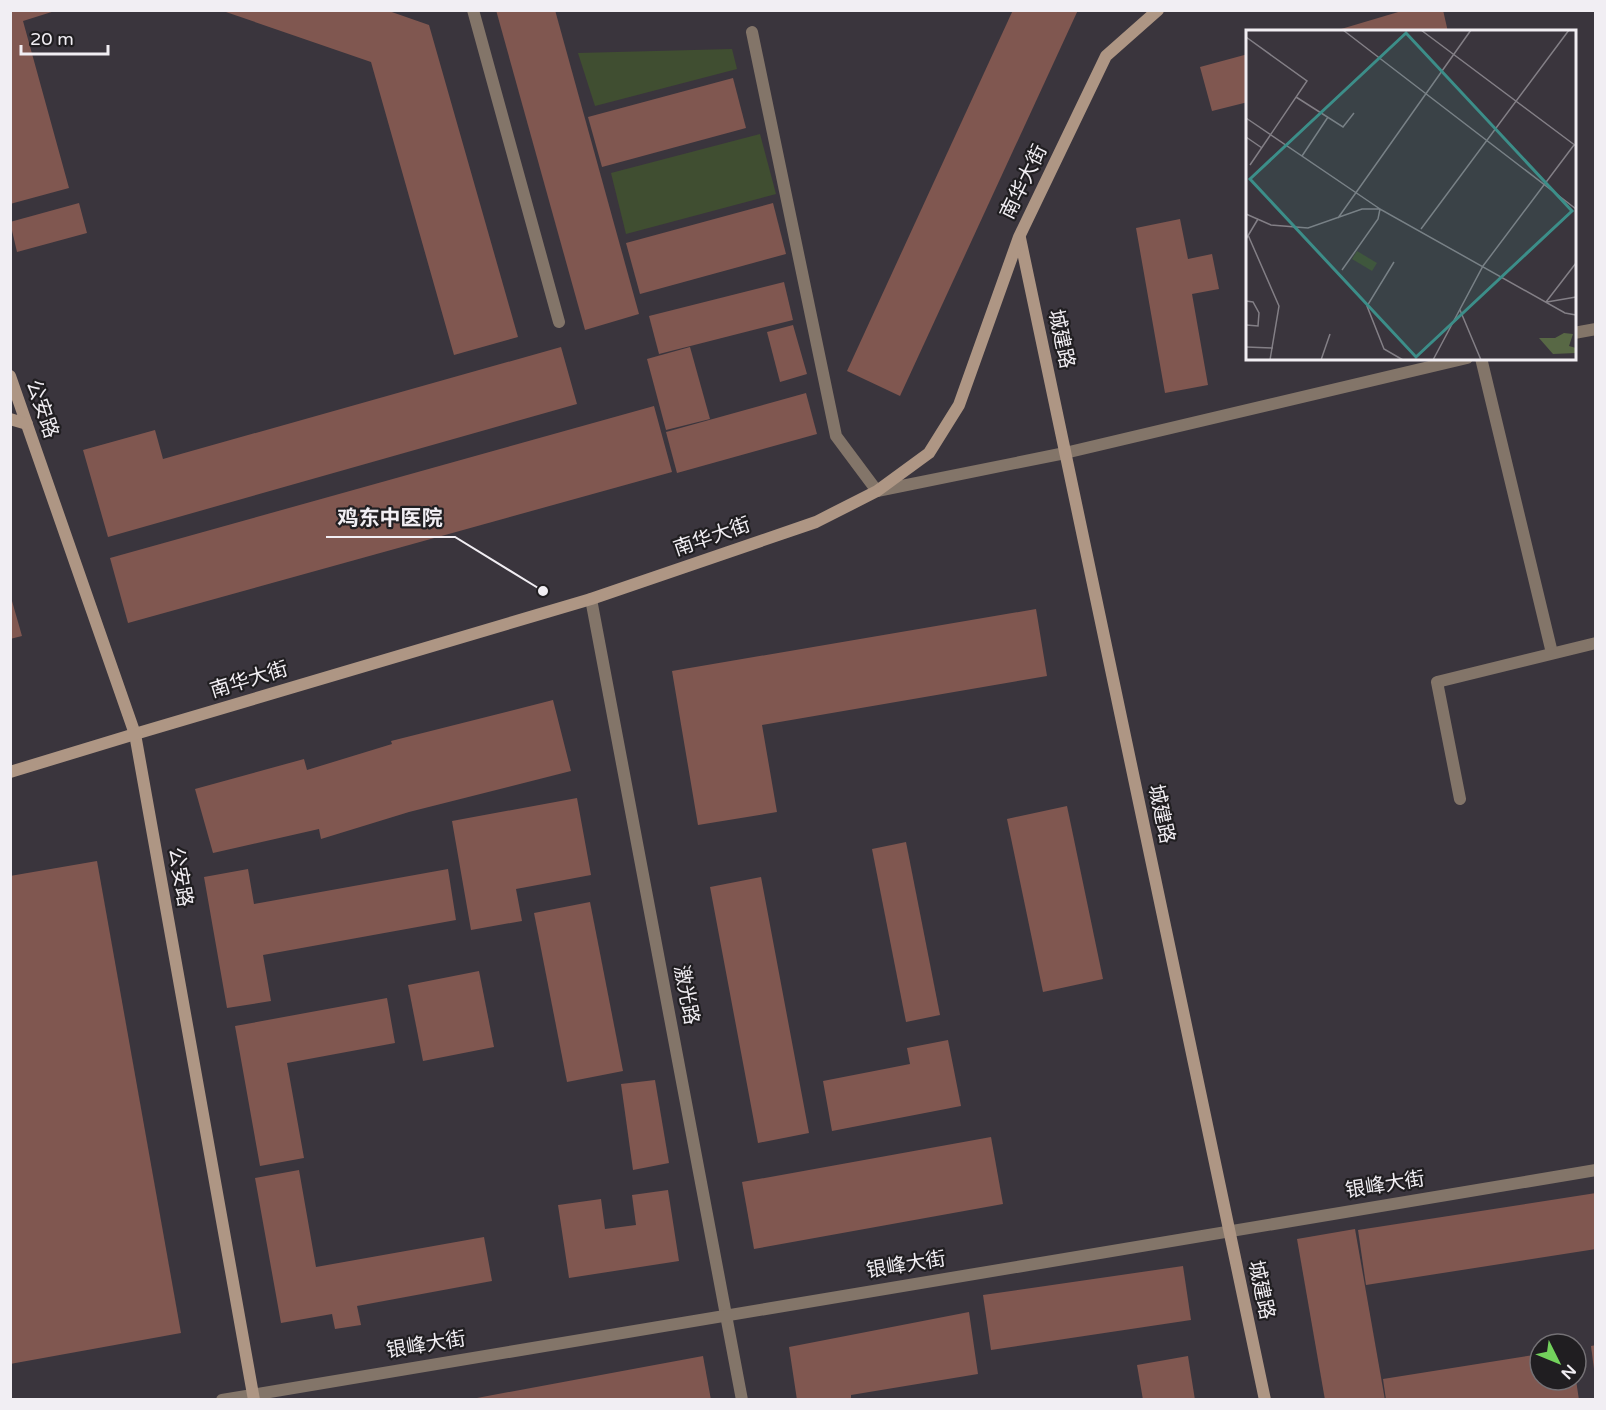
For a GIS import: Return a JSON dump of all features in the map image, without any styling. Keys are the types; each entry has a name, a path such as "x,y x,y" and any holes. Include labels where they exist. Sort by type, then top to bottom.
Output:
{"street":[{"path":"473,10 559,322"},
{"name":"南华大街","path":"10,772 591,598 816,522 877,490 928,453 959,405 1019,237 1106,56 1158,10"},
{"path":"752,32 836,436 877,490 1065,453 1459,360"},
{"name":"城建路","path":"1019,237 1265,1400"},
{"path":"1576,333 1596,328"},
{"path":"1481,360 1552,653"},
{"name":"公安路","path":"10,376 135,734 254,1397"},
{"path":"10,419 27,424"},
{"name":"激光路","path":"591,598 742,1400"},
{"path":"1460,799 1437,682 1596,643"},
{"name":"银峰大街","path":"222,1400 254,1397 726,1315 1596,1170"}],"green space":[{"path":"732,49 737,69 595,106 578,53"},
{"path":"760,134 776,194 626,234 611,173"}],"building":[{"path":"10,10 58,10 23,21 69,188 10,204"},
{"path":"386,10 429,25 518,337 454,355 371,62 223,11"},
{"path":"496,10 555,10 639,314 585,330"},
{"path":"1013,10 1078,10 900,396 847,371"},
{"path":"1405,10 1443,10 1448,30 1338,30"},
{"path":"1246,55 1246,102 1212,111 1200,67"},
{"path":"733,78 746,128 602,167 588,117"},
{"path":"79,203 87,233 17,252 10,222"},
{"path":"773,203 786,254 640,294 626,243"},
{"path":"1180,219 1188,259 1212,254 1219,289 1192,294 1208,385 1165,393 1136,228"},
{"path":"784,282 793,320 659,354 649,316"},
{"path":"793,325 807,374 780,382 767,332"},
{"path":"561,347 577,404 108,537 83,450 155,430 163,459"},
{"path":"690,347 710,419 666,430 647,359"},
{"path":"806,393 817,434 677,473 666,432"},
{"path":"654,406 672,472 128,623 110,558"},
{"path":"10,594 22,636 10,639"},
{"path":"1036,609 1047,676 762,725 777,812 698,825 672,671"},
{"path":"553,700 571,771 409,812 321,839 319,829 213,853 195,789 304,759 307,770 392,744 391,741"},
{"path":"577,798 591,875 516,889 522,921 471,930 452,821"},
{"path":"1067,806 1103,979 1043,992 1007,819"},
{"path":"906,842 940,1015 906,1022 872,849"},
{"path":"97,861 181,1333 10,1364 10,876"},
{"path":"248,869 254,904 448,869 456,920 263,955 271,1001 227,1008 204,877"},
{"path":"761,877 809,1133 758,1143 710,887"},
{"path":"590,902 623,1071 567,1082 534,913"},
{"path":"479,971 494,1047 423,1061 408,985"},
{"path":"387,998 395,1043 287,1063 304,1158 260,1166 235,1026"},
{"path":"948,1040 961,1106 832,1131 823,1081 910,1064 907,1048"},
{"path":"655,1080 669,1163 633,1170 621,1084"},
{"path":"991,1137 1003,1204 754,1249 742,1182"},
{"path":"299,1170 316,1267 484,1237 492,1281 357,1306 361,1325 335,1329 332,1314 281,1323 255,1178"},
{"path":"668,1190 679,1261 569,1278 558,1205 601,1199 605,1229 636,1225 632,1195"},
{"path":"1596,1193 1596,1249 1366,1285 1358,1230"},
{"path":"1355,1229 1385,1400 1325,1400 1297,1239"},
{"path":"1183,1266 1191,1320 991,1350 983,1295"},
{"path":"969,1312 978,1374 851,1395 851,1400 797,1400 789,1347"},
{"path":"1596,1345 1596,1369 1594,1369 1591,1346"},
{"path":"703,1356 711,1400 477,1400 477,1398"},
{"path":"1188,1356 1195,1400 1143,1400 1137,1365"},
{"path":"1528,1356 1528,1392 1578,1392 1579,1400 1386,1400 1383,1379"}],"place":[{"name":"鸡东中医院","path":"543,591"}]}
